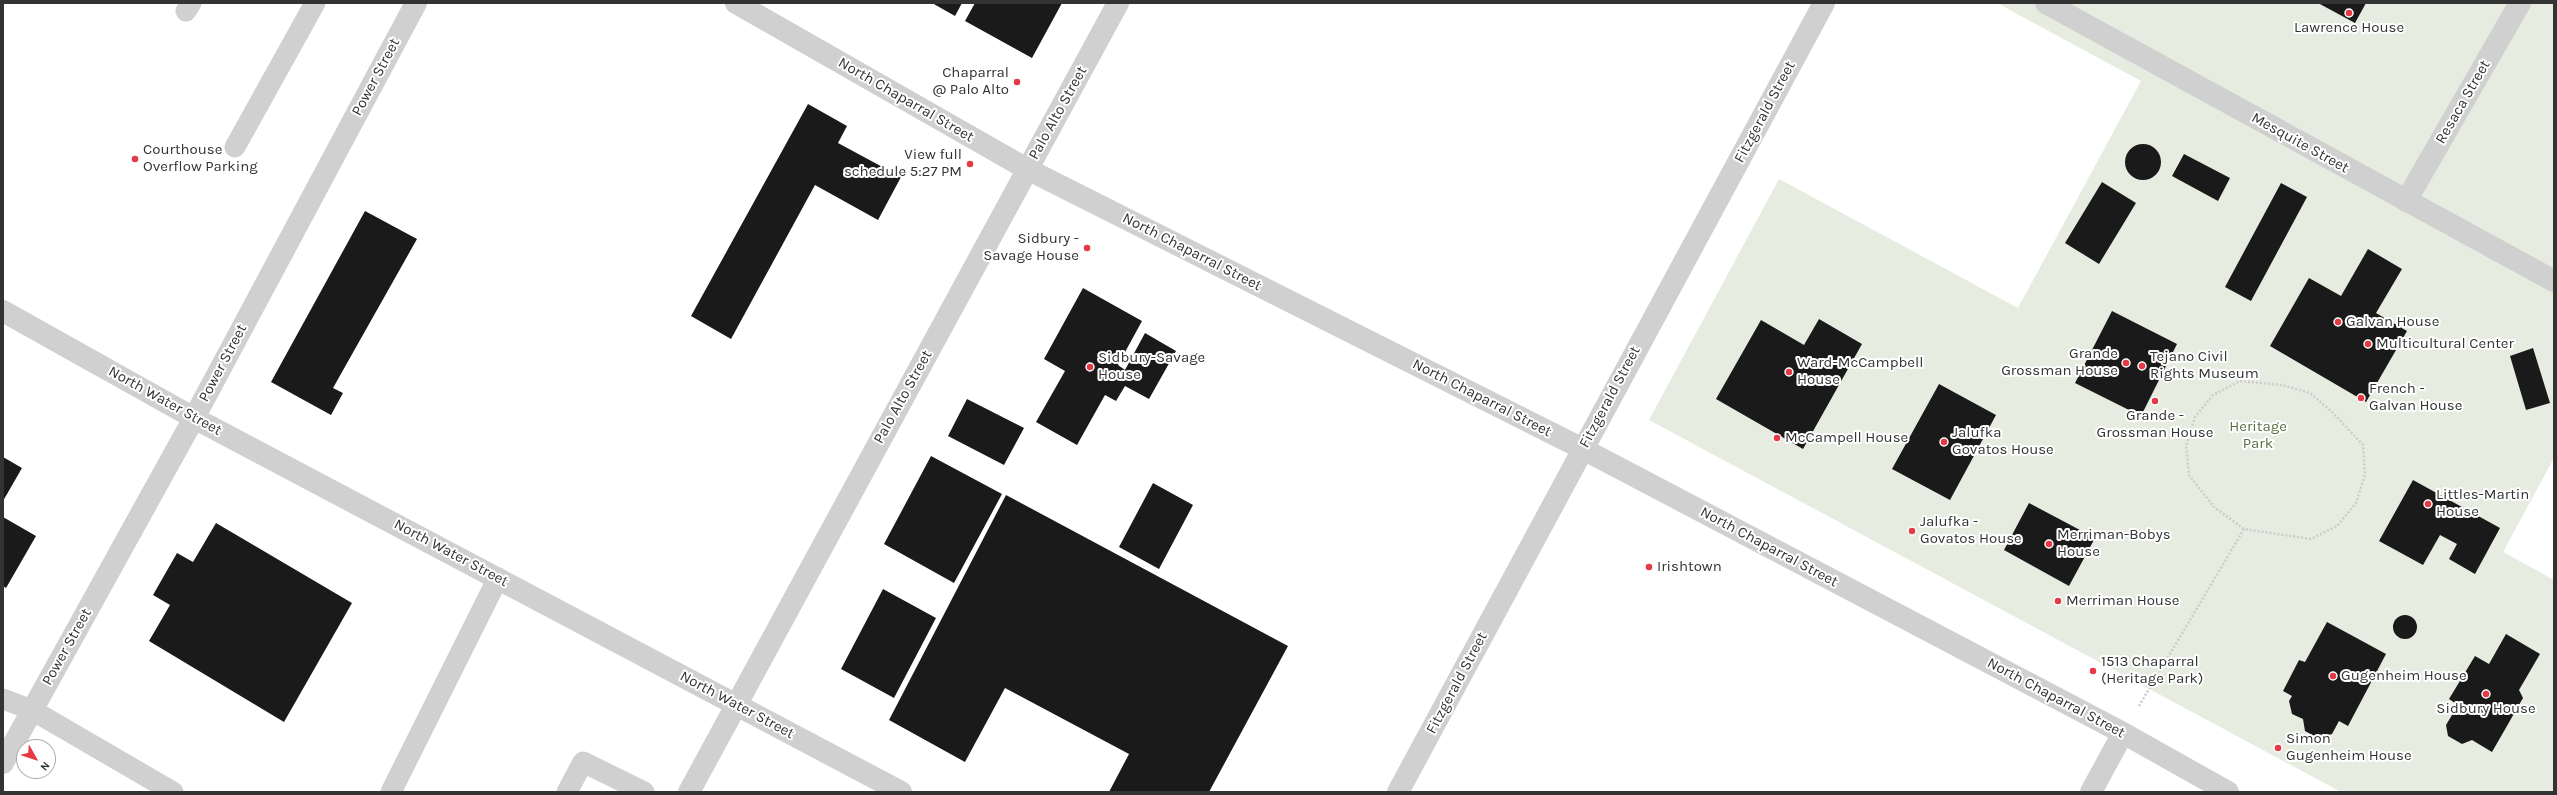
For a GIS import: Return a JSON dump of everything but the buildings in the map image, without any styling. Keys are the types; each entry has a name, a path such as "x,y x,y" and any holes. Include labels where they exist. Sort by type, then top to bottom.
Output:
{"street":[{"name":"Power Street","path":"3,763 194,418 416,3"},
{"name":"North Chaparral Street","path":"736,3 1027,169 1583,448 2123,733 2228,792"},
{"name":"Palo Alto Street","path":"689,792 1118,3"},
{"name":"Fitzgerald Street","path":"1398,792 1824,3"},
{"name":"Mesquite Street","path":"2046,3 2554,281"},
{"name":"Resaca Street","path":"2406,201 2520,3"},
{"name":"North Water Street","path":"3,311 194,418 901,792"},
{"path":"2091,792 2123,733"}],"lane":[{"path":"235,147 315,3"},
{"path":"391,792 498,578"},
{"path":"3,699 32,710 173,792"},
{"path":"567,792 583,762 644,792"}],"path":[{"path":"2240,381 2282,385 2310,393 2332,412 2362,445 2365,475 2356,503 2337,526 2311,539 2244,529 2214,508 2189,475 2186,446 2195,417 2214,395 2240,381"},
{"path":"2123,733 2244,529"}],"green space":[{"name":"Heritage Park","path":"1997,3 2554,3 2554,458 2503,552 2554,580 2554,792 2341,792 1649,420 1779,179 2018,308 2141,81"}],"place":[{"name":"Lawrence House","path":"2349,13"},
{"name":"Chaparral @ Palo Alto","path":"1017,82"},
{"name":"Courthouse Overflow Parking","path":"135,159"},
{"name":"View full schedule 5:27 PM","path":"970,164"},
{"name":"Sidbury - Savage House","path":"1087,248"},
{"name":"Galvan House","path":"2338,322"},
{"name":"Multicultural Center","path":"2368,344"},
{"name":"Grande Grossman House","path":"2126,363"},
{"name":"Tejano Civil Rights Museum","path":"2142,366"},
{"name":"Sidbury-Savage House","path":"1090,367"},
{"name":"Ward-McCampbell House","path":"1789,372"},
{"name":"French - Galvan House","path":"2361,398"},
{"name":"Grande - Grossman House","path":"2155,401"},
{"name":"McCampell House","path":"1777,438"},
{"name":"Jalufka Govatos House","path":"1944,442"},
{"name":"Littles-Martin House","path":"2428,504"},
{"name":"Jalufka - Govatos House","path":"1912,531"},
{"name":"Merriman-Bobys House","path":"2049,544"},
{"name":"Irishtown","path":"1649,567"},
{"name":"Merriman House","path":"2058,601"},
{"name":"1513 Chaparral (Heritage Park)","path":"2093,671"},
{"name":"Gugenheim House","path":"2333,676"},
{"name":"Sidbury House","path":"2486,694"},
{"name":"Simon Gugenheim House","path":"2278,748"}]}
